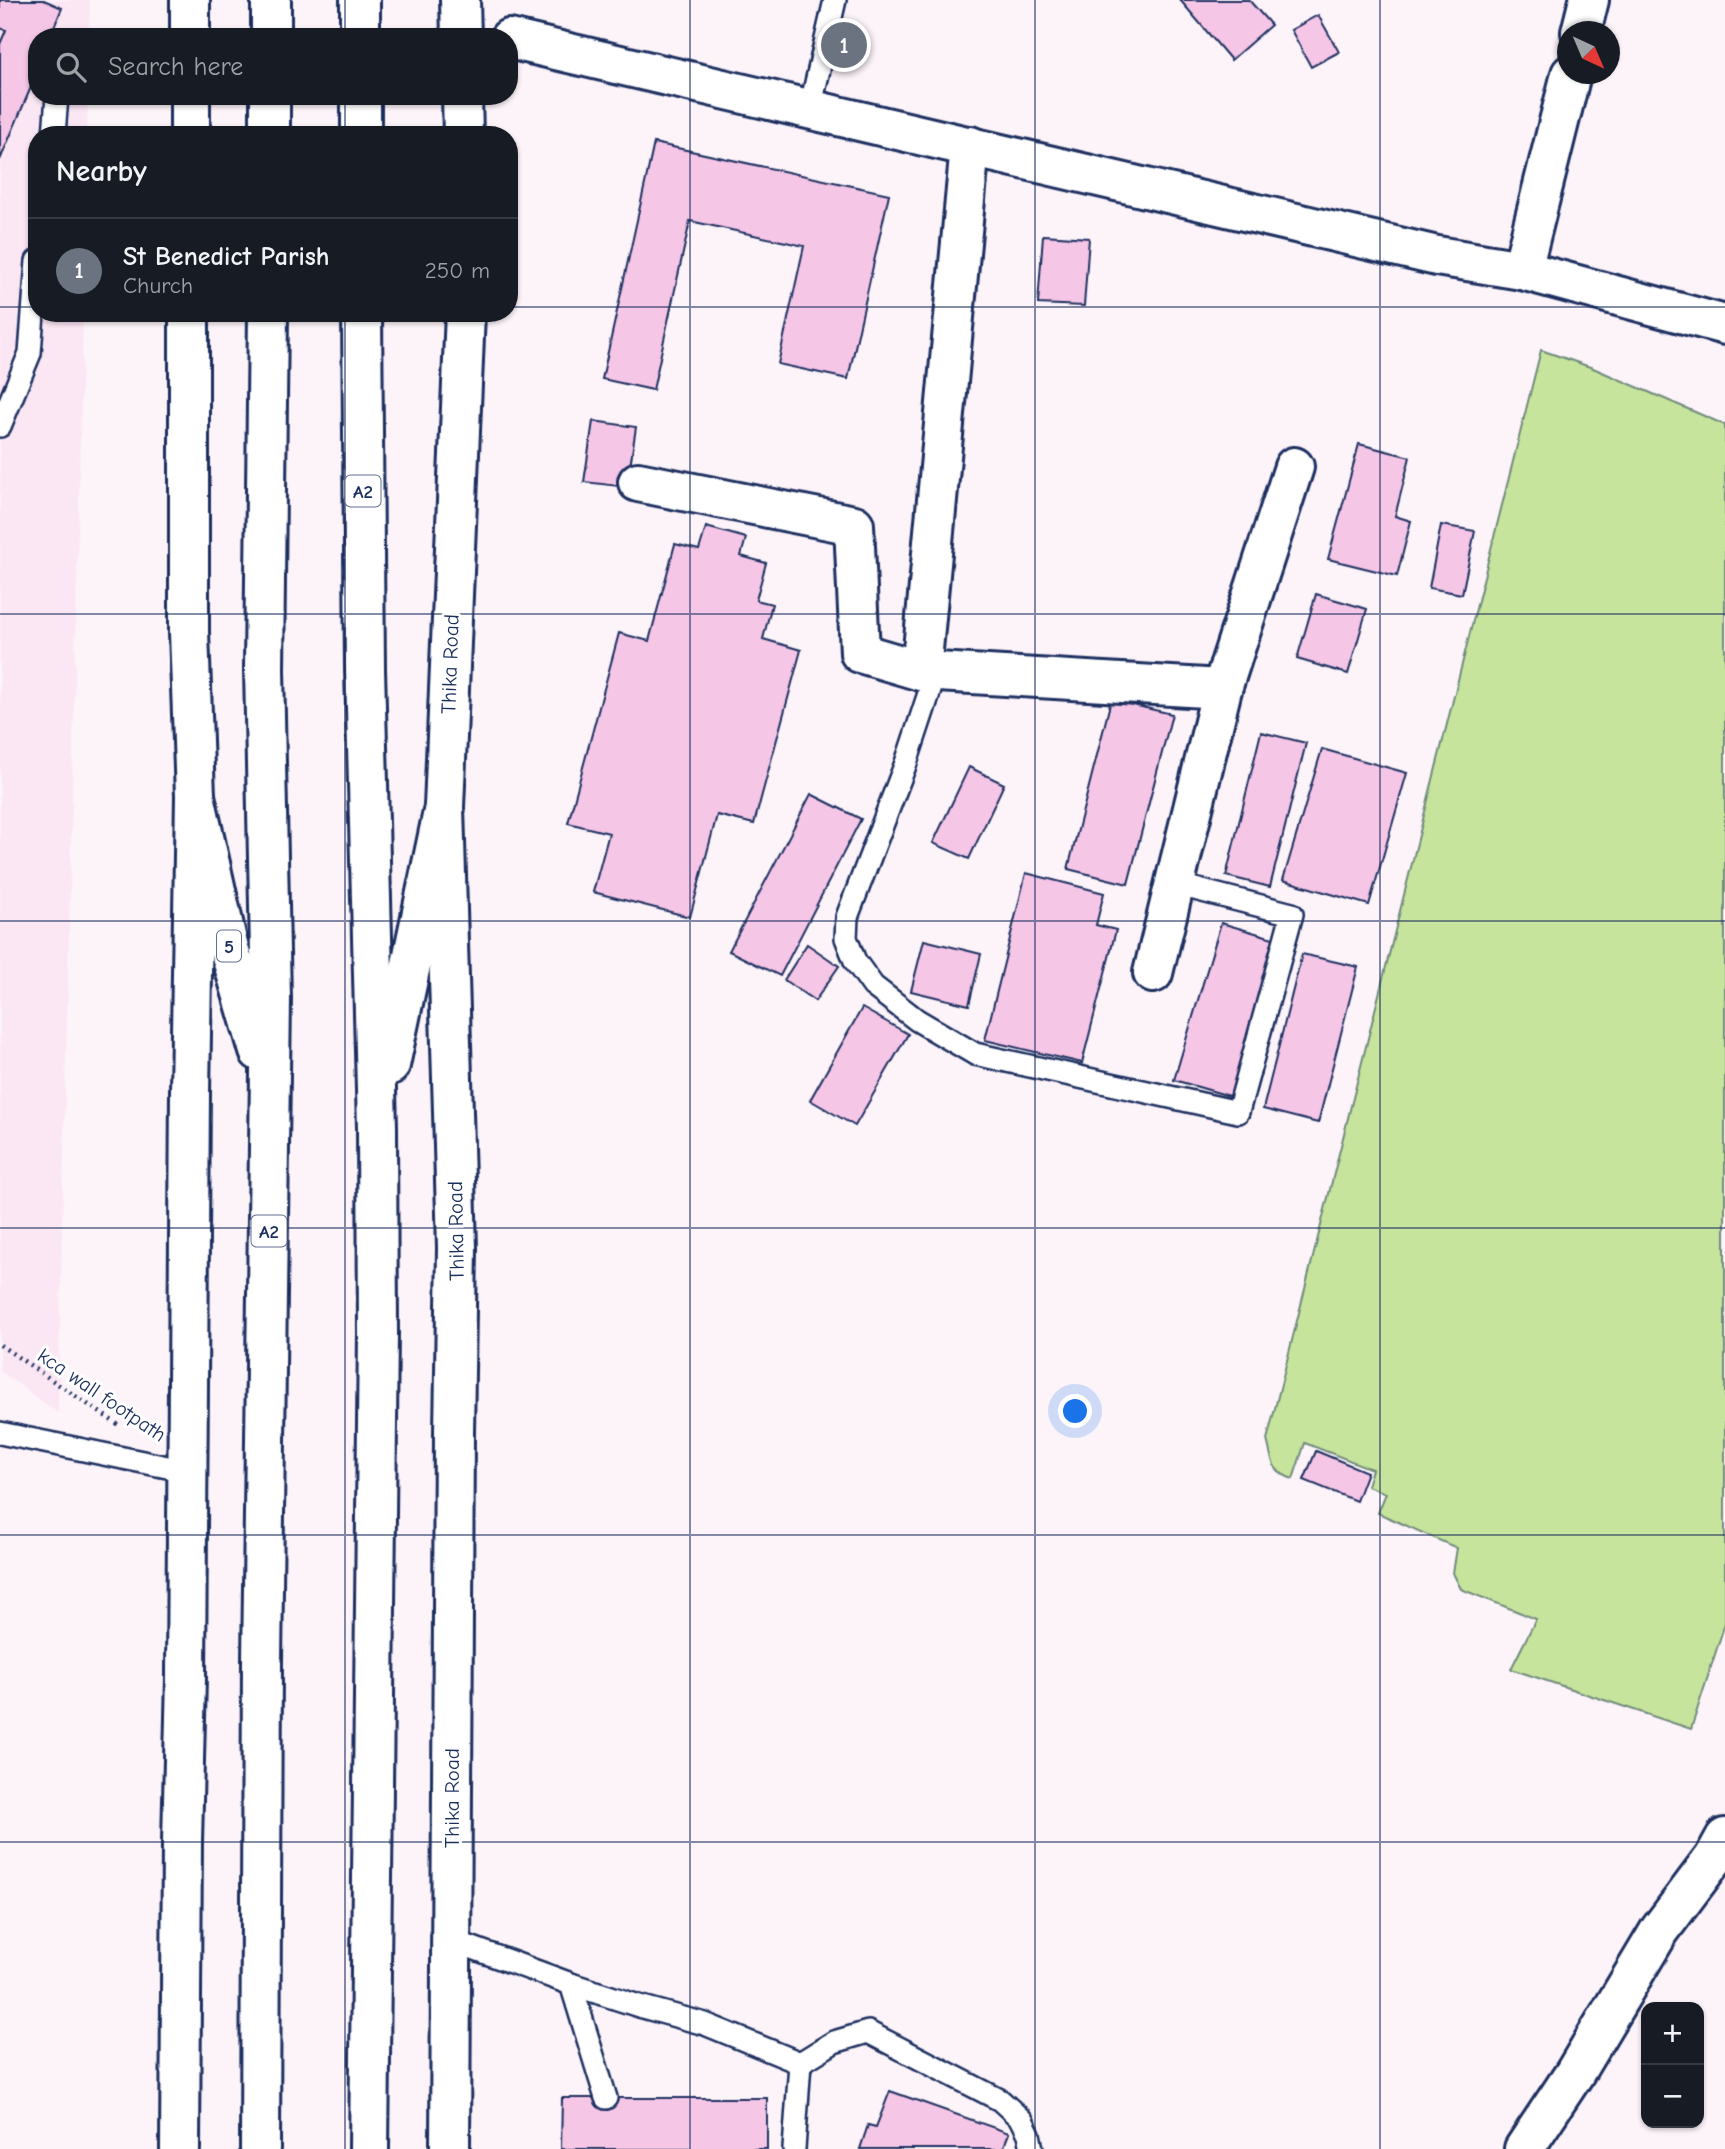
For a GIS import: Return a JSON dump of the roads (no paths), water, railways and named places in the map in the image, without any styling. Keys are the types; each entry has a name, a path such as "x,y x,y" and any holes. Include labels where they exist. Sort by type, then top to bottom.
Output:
{"main road":[{"path":"190,0 190,28"},
{"path":"271,0 271,28"},
{"path":"360,0 360,28"},
{"path":"1584,21 1589,0"},
{"path":"460,21 478,28"},
{"path":"518,40 1437,256 1522,270 1725,325"},
{"path":"1522,270 1568,84"},
{"path":"190,105 190,126"},
{"path":"270,105 270,126"},
{"path":"361,105 361,126"},
{"path":"462,105 463,126"},
{"path":"928,672 970,146"},
{"path":"180,2149 195,796 189,632 189,322"},
{"name":"A2","path":"260,2149 262,1675 271,1093 264,669 268,322"},
{"name":"A2","path":"362,322 365,669 377,1128 378,1361 369,2149"},
{"name":"Thika Road","path":"450,2149 457,1248 444,807 465,322"},
{"path":"1153,973 1222,689 1294,467"},
{"path":"638,482 854,525 860,653 928,672 1222,689"},
{"name":"5","path":"195,796 228,945 271,1093"},
{"path":"377,1128 444,807"},
{"path":"1524,2149 1574,2074 1660,1930 1714,1858 1725,1838"}],"lane":[{"path":"810,109 835,0"},
{"path":"55,126 56,105"},
{"path":"0,426 30,353 32,322"},
{"path":"928,672 906,763 848,917 846,937 855,961 873,986 917,1020 975,1054 1238,1112 1292,914 1175,884"},
{"path":"0,1433 187,1471"},
{"path":"451,1940 571,1984 705,2024 800,2063"},
{"path":"571,1984 606,2098"},
{"path":"800,2063 834,2042 868,2032 1000,2100 1023,2120 1032,2149"},
{"path":"794,2149 800,2063"}],"place":[{"name":"St Benedict Parish","path":"844,45"}]}
